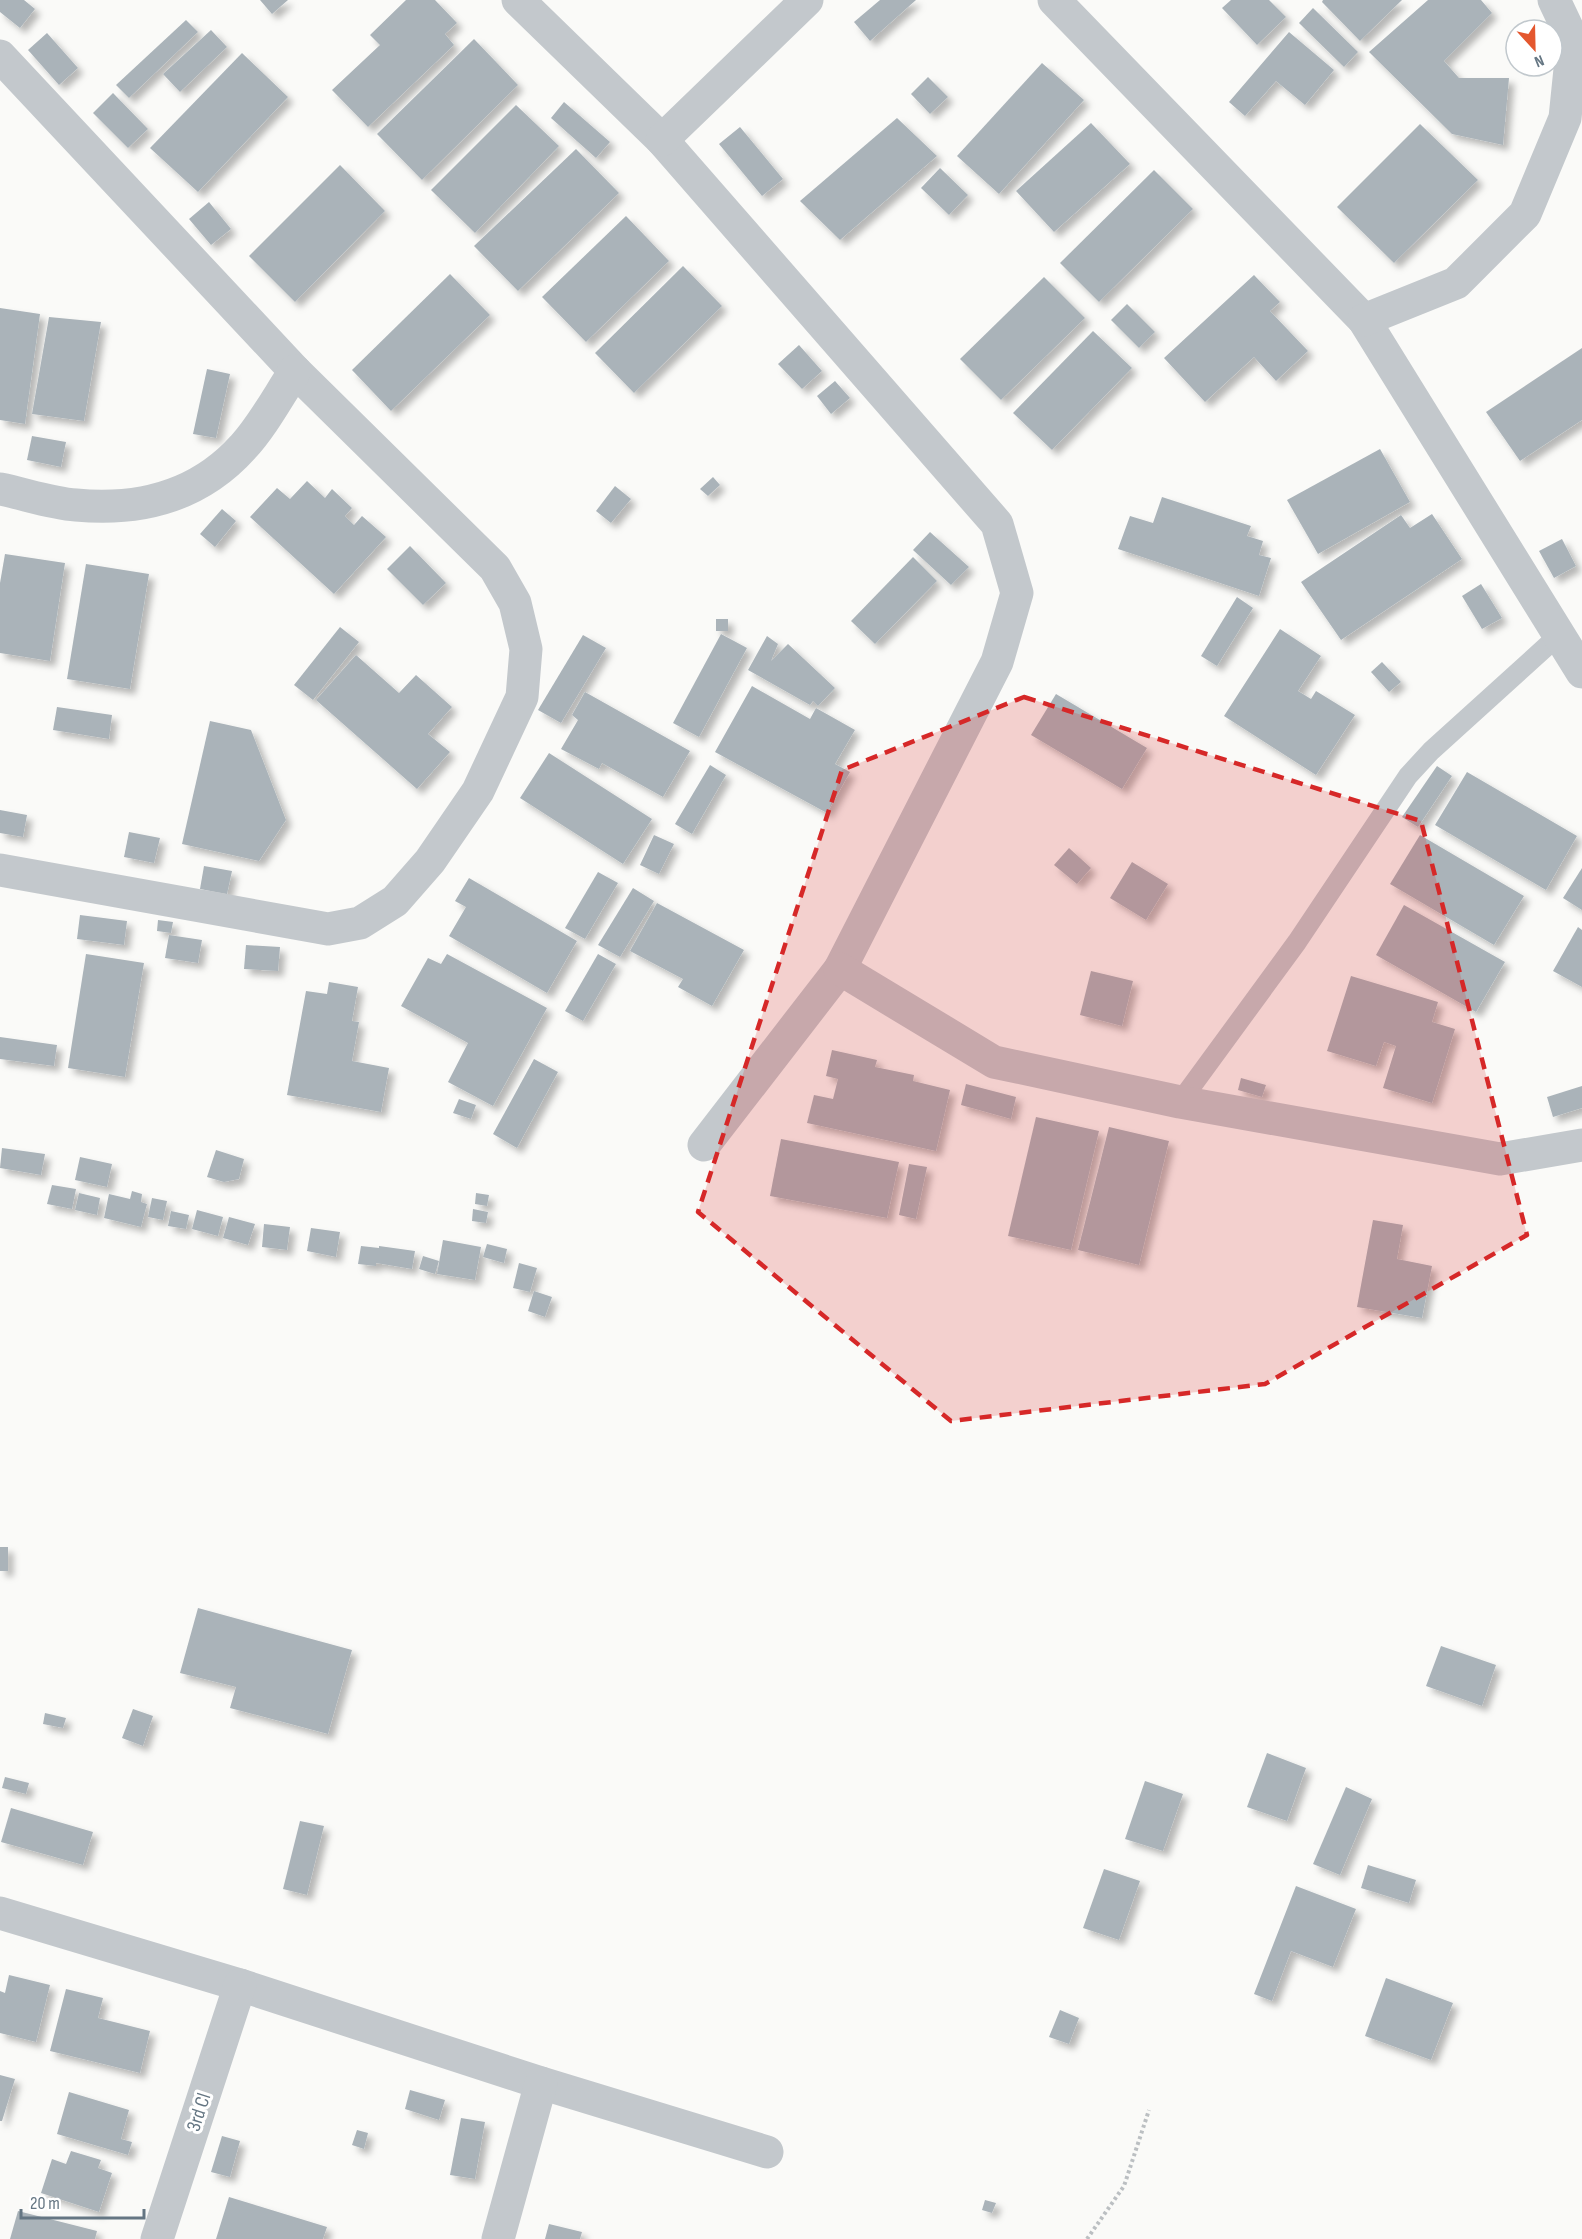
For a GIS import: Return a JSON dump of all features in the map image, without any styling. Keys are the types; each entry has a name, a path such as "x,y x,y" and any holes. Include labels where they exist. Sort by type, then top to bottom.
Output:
{"street":[{"path":"518,0 662,140 997,524 1017,593 997,662 840,969 704,1145"},
{"path":"662,140 807,0"},
{"path":"1054,0 1364,320 1582,672"},
{"path":"1364,320 1456,283 1525,214 1565,118 1572,40 1554,0"},
{"path":"0,56 295,371 495,568 515,603 526,649 522,697 478,791 430,861 395,901 360,923 328,929 0,870"},
{"path":"0,489 76,505 130,505 176,496 210,478 244,447 295,371"},
{"path":"840,969 994,1062 1180,1102 1500,1158 1582,1145"},
{"path":"0,1913 240,1985 541,2083 766,2152"},
{"name":"3rd Cl","path":"157,2239 240,1985"},
{"path":"498,2239 541,2083"}],"lane":[{"path":"1180,1102 1298,942 1408,776 1431,751 1559,635"}],"path":[{"path":"1087,2239 1124,2186 1149,2110"}],"highlighted area":[{"path":"1024,697 1421,821 1527,1235 1265,1384 951,1421 698,1212 842,770"}],"building":[{"path":"0,0 24,0 35,9 20,28 0,12"},
{"path":"260,0 288,0 272,14"},
{"path":"406,0 435,0 457,23 445,34 454,45 368,127 332,90 380,45 370,35"},
{"path":"880,0 916,0 870,41 854,22"},
{"path":"1231,0 1269,0 1286,17 1257,45 1222,8"},
{"path":"1323,0 1402,0 1360,41 1322,2"},
{"path":"1428,0 1481,0 1492,13 1444,61 1459,78 1509,78 1503,145 1452,134 1369,52"},
{"path":"1313,8 1358,52 1344,67 1299,23"},
{"path":"186,20 198,32 129,98 116,85"},
{"path":"211,30 227,47 180,92 163,74"},
{"path":"1289,32 1334,70 1305,105 1276,81 1245,116 1229,102"},
{"path":"47,33 78,68 59,85 28,50"},
{"path":"474,39 518,85 422,180 377,134"},
{"path":"242,53 288,97 198,192 150,148"},
{"path":"1042,63 1084,100 999,194 957,156"},
{"path":"928,77 948,97 930,114 911,94"},
{"path":"113,93 148,129 128,148 93,113"},
{"path":"564,102 610,142 596,158 551,118"},
{"path":"516,105 559,146 475,233 431,190"},
{"path":"897,118 937,156 840,240 800,201"},
{"path":"1091,123 1130,164 1054,232 1016,191"},
{"path":"1420,124 1478,180 1394,263 1337,207"},
{"path":"740,127 783,179 762,196 719,144"},
{"path":"576,149 619,193 518,291 474,246"},
{"path":"340,165 385,211 295,302 249,256"},
{"path":"940,168 968,195 949,215 921,188"},
{"path":"1154,170 1193,209 1099,302 1060,263"},
{"path":"209,202 231,229 211,245 189,219"},
{"path":"626,216 669,261 586,342 542,297"},
{"path":"683,266 722,306 634,393 595,353"},
{"path":"450,274 490,315 391,411 352,370"},
{"path":"1254,275 1280,302 1270,311 1308,351 1276,381 1254,357 1205,402 1164,358"},
{"path":"1044,277 1085,318 1001,400 960,359"},
{"path":"1127,304 1155,332 1139,348 1111,320"},
{"path":"0,308 40,314 25,424 0,420"},
{"path":"49,317 101,322 84,421 32,414"},
{"path":"1093,331 1132,368 1052,450 1013,413"},
{"path":"799,345 822,371 802,389 778,364"},
{"path":"1582,348 1582,420 1520,461 1486,412"},
{"path":"207,369 230,374 216,438 193,434"},
{"path":"835,381 850,398 831,414 817,396"},
{"path":"32,436 66,442 61,467 27,460"},
{"path":"1380,449 1410,502 1318,554 1287,500"},
{"path":"713,477 720,485 708,496 700,489"},
{"path":"307,481 325,498 332,489 352,508 345,516 354,525 362,516 386,537 334,594 250,517 277,488 290,499"},
{"path":"615,486 631,499 611,523 596,511"},
{"path":"1162,497 1251,526 1247,536 1263,541 1259,555 1271,558 1259,596 1118,549 1130,516 1153,523"},
{"path":"222,509 236,521 215,547 200,534"},
{"path":"1432,514 1462,559 1341,640 1301,582 1401,515 1410,528"},
{"path":"930,532 969,567 951,585 913,550"},
{"path":"1562,539 1576,566 1554,578 1539,551"},
{"path":"410,546 446,583 423,605 387,569"},
{"path":"5,554 65,563 50,661 0,653 0,583"},
{"path":"913,557 937,581 875,644 851,621"},
{"path":"86,564 149,574 130,689 67,679"},
{"path":"1481,584 1502,618 1482,629 1462,596"},
{"path":"1237,597 1253,608 1217,666 1201,656"},
{"path":"716,619 728,619 728,631 716,631"},
{"path":"340,627 359,642 313,700 294,685"},
{"path":"1280,629 1321,656 1298,691 1311,699 1316,691 1355,715 1316,775 1224,716"},
{"path":"721,634 747,648 699,737 673,723"},
{"path":"583,635 606,648 561,723 538,710"},
{"path":"767,636 778,644 771,661 788,644 835,688 818,706 813,701 810,705 748,670"},
{"path":"356,655 399,693 416,675 452,707 428,734 450,752 417,789 316,700"},
{"path":"1382,662 1401,682 1389,692 1371,672"},
{"path":"752,686 810,719 816,708 855,730 835,764 850,772 827,813 715,752"},
{"path":"585,692 690,751 663,797 602,763 599,769 561,749 578,720 572,715"},
{"path":"1056,694 1147,748 1122,789 1031,735"},
{"path":"57,707 112,715 109,739 53,730"},
{"path":"210,721 251,730 286,820 259,861 182,844"},
{"path":"549,753 652,819 623,864 520,798"},
{"path":"710,765 726,775 692,834 675,824"},
{"path":"1437,766 1452,776 1418,827 1402,817"},
{"path":"1467,772 1577,836 1546,890 1435,825"},
{"path":"0,810 27,815 23,837 0,833"},
{"path":"129,832 160,838 154,863 124,857"},
{"path":"654,835 674,844 659,874 640,865"},
{"path":"1420,835 1524,896 1494,945 1390,884"},
{"path":"1069,848 1091,868 1077,884 1054,865"},
{"path":"1132,862 1168,884 1146,920 1110,898"},
{"path":"204,866 232,871 227,894 200,889"},
{"path":"1582,868 1582,910 1563,898"},
{"path":"598,872 618,883 585,939 565,928"},
{"path":"469,878 577,941 547,993 449,936 466,907 455,901"},
{"path":"633,888 654,901 620,957 598,945"},
{"path":"657,903 744,950 712,1006 678,987 683,979 630,951"},
{"path":"1404,905 1505,962 1476,1012 1376,955"},
{"path":"80,915 127,921 124,945 77,939"},
{"path":"158,920 173,922 171,933 157,931"},
{"path":"1578,927 1582,930 1582,987 1553,971"},
{"path":"169,935 202,940 198,963 165,958"},
{"path":"246,945 280,947 278,971 244,969"},
{"path":"86,954 144,963 125,1077 68,1068"},
{"path":"447,954 547,1008 493,1106 448,1082 468,1043 401,1006 428,958 441,964"},
{"path":"598,954 616,964 583,1021 565,1011"},
{"path":"1091,971 1133,981 1122,1026 1080,1015"},
{"path":"1351,976 1438,1002 1432,1022 1455,1029 1432,1103 1383,1088 1396,1046 1384,1042 1376,1066 1327,1051"},
{"path":"329,982 358,987 352,1021 359,1022 352,1061 389,1068 381,1112 287,1095 306,991 327,994"},
{"path":"0,1037 57,1045 54,1066 0,1059"},
{"path":"832,1050 877,1060 875,1067 914,1075 913,1081 950,1090 936,1151 807,1123 814,1095 833,1099 838,1079 826,1076"},
{"path":"534,1059 558,1072 517,1148 493,1134"},
{"path":"1241,1078 1266,1085 1262,1097 1238,1090"},
{"path":"966,1084 1016,1097 1011,1119 961,1105"},
{"path":"1582,1086 1582,1108 1553,1117 1547,1097"},
{"path":"459,1099 476,1105 471,1119 453,1113"},
{"path":"1036,1117 1099,1131 1071,1250 1008,1236"},
{"path":"1109,1127 1169,1141 1139,1265 1078,1250"},
{"path":"781,1139 899,1162 887,1218 770,1196"},
{"path":"2,1148 45,1154 41,1175 0,1168"},
{"path":"216,1150 244,1159 239,1179 224,1182 207,1177"},
{"path":"80,1157 112,1164 107,1187 75,1180"},
{"path":"909,1164 927,1167 916,1219 899,1215"},
{"path":"52,1185 76,1189 72,1209 47,1204"},
{"path":"132,1191 142,1194 141,1202 147,1204 141,1227 104,1218 109,1194 130,1199"},
{"path":"79,1193 100,1198 97,1215 75,1210"},
{"path":"476,1193 489,1195 487,1206 475,1204"},
{"path":"152,1198 167,1201 163,1220 148,1217"},
{"path":"473,1209 488,1212 486,1223 472,1221"},
{"path":"197,1210 223,1217 218,1236 192,1229"},
{"path":"171,1211 189,1215 186,1229 168,1226"},
{"path":"229,1217 255,1224 248,1245 223,1238"},
{"path":"1373,1220 1403,1225 1397,1259 1432,1266 1422,1318 1357,1307"},
{"path":"264,1224 290,1227 287,1250 262,1247"},
{"path":"311,1228 340,1232 336,1257 307,1251"},
{"path":"443,1240 481,1247 475,1280 437,1274"},
{"path":"487,1244 507,1249 504,1263 483,1257"},
{"path":"361,1246 415,1251 412,1269 376,1263 376,1266 358,1264"},
{"path":"423,1256 439,1261 435,1274 419,1269"},
{"path":"519,1263 537,1268 530,1292 513,1288"},
{"path":"534,1291 552,1297 545,1317 528,1311"},
{"path":"0,1547 8,1547 8,1571 0,1571"},
{"path":"198,1608 352,1650 328,1734 230,1708 236,1687 180,1673"},
{"path":"1441,1646 1496,1665 1482,1706 1426,1686"},
{"path":"133,1709 153,1716 143,1746 122,1738"},
{"path":"45,1713 66,1718 63,1728 43,1724"},
{"path":"1267,1753 1306,1768 1287,1821 1247,1807"},
{"path":"5,1777 29,1783 26,1794 2,1788"},
{"path":"1145,1781 1183,1794 1163,1851 1125,1839"},
{"path":"1346,1787 1372,1799 1340,1875 1313,1864"},
{"path":"11,1808 93,1832 83,1865 1,1842"},
{"path":"300,1821 324,1826 307,1895 283,1889"},
{"path":"1368,1865 1416,1880 1409,1903 1361,1888"},
{"path":"1104,1869 1140,1881 1119,1940 1083,1928"},
{"path":"1296,1886 1356,1909 1333,1967 1291,1951 1272,2001 1254,1994"},
{"path":"9,1975 50,1985 36,2042 0,2033 0,1991 5,1993"},
{"path":"1386,1978 1453,2003 1431,2060 1365,2036"},
{"path":"66,1989 103,1998 98,2018 150,2031 140,2073 50,2051"},
{"path":"1060,2010 1079,2018 1069,2044 1049,2037"},
{"path":"0,2075 15,2079 2,2121 0,2121"},
{"path":"410,2090 445,2100 439,2120 405,2109"},
{"path":"69,2092 129,2110 121,2139 132,2142 128,2155 57,2134"},
{"path":"461,2118 485,2122 475,2179 450,2175"},
{"path":"357,2130 368,2133 364,2149 352,2145"},
{"path":"222,2136 240,2141 230,2177 211,2172"},
{"path":"71,2151 101,2160 98,2168 112,2173 99,2212 41,2193 52,2159 66,2164"},
{"path":"229,2197 327,2227 323,2239 216,2239"},
{"path":"985,2200 996,2203 992,2213 982,2210"},
{"path":"18,2211 97,2231 95,2239 10,2239"},
{"path":"549,2224 582,2232 580,2239 545,2239"}]}
